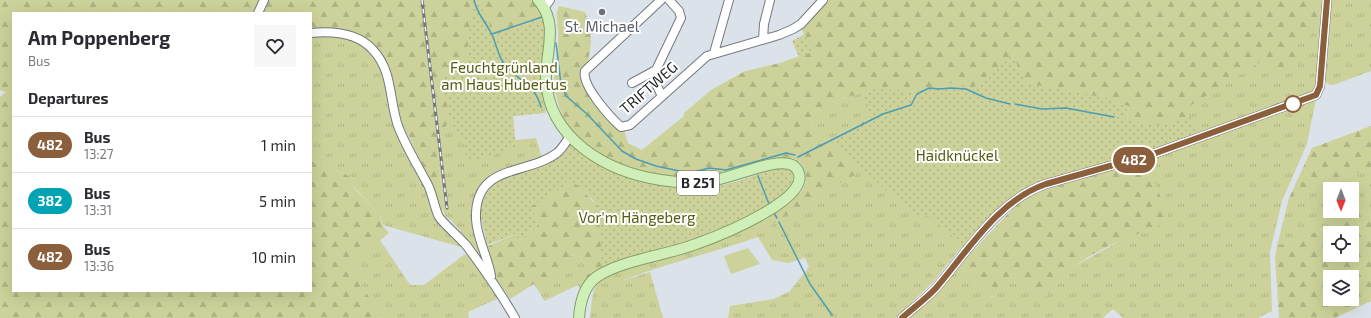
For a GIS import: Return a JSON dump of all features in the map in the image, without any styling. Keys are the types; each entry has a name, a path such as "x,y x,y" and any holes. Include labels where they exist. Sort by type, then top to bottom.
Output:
{"main road":[{"name":"B 251","path":"544,3 550,25 546,77 549,102 560,124 570,136 590,153 612,165 636,175 684,183 702,182 730,177 781,163 794,166 799,177 795,190 785,200 770,211 744,224 696,245 630,264 599,275 587,286 580,304 579,318"}],"street":[{"path":"258,12 264,0"},
{"name":"TRIFTWEG","path":"661,0 588,67 584,76 588,88 621,127 630,125 704,58 714,53 779,35 797,27 823,0"},
{"path":"662,96 654,80 656,70 681,18 679,10 669,0"},
{"path":"714,53 729,0"},
{"path":"763,40 764,24 770,0"},
{"path":"902,318 935,289 986,227 1012,204 1029,192 1046,184 1172,148 1308,99 1318,93 1320,86 1327,0"},
{"path":"312,33 332,32 354,37 368,45 376,53 388,76 394,113 399,128 429,187 440,217 457,235 492,279 515,318"},
{"path":"632,83 656,70"},
{"path":"492,279 476,224 476,210 481,194 488,184 498,176 556,153 570,136"}],"green space":[{"path":"0,0 532,0 545,18 498,35 500,60 446,75 449,122 437,138 443,210 430,208 425,191 415,177 413,145 399,118 391,73 384,61 360,37 312,31 312,12 12,12 12,292 312,292 312,160 354,178 353,187 380,215 382,225 389,233 350,265 381,318 0,318 0,97 6,92 0,90"},
{"name":"Feuchtgrünland am Haus Hubertus","path":"472,0 480,0 494,35 542,20 544,25 542,89 545,113 513,116 516,147 467,164 464,142 451,122 441,76 466,70"},
{"path":"817,0 1324,0 1322,27 1297,43 1303,60 1289,72 1275,73 1268,57 1190,106 1189,116 1163,123 1127,119 1129,106 1017,85 1008,107 956,81 876,118 899,149 826,191 768,227 762,221 778,212 794,200 805,185 806,176 801,163 798,161 789,158 768,161 714,177 702,179 667,178 646,175 601,157 582,144 575,137 568,126 560,109 554,82 558,45 557,15 559,6 585,12 590,28 591,43 586,77 589,86 624,130 628,143 642,150 684,116 684,113 711,90 745,71 780,63 814,51 797,22","holes":["865,92 877,114 814,147 811,133 813,112 834,101"]},
{"path":"1331,0 1371,0 1371,71 1333,85 1328,84 1324,79"},
{"path":"545,18 547,27 544,89 547,111 502,118 506,141 536,138 542,158 559,147 562,136 625,176 672,188 695,189 718,187 740,181 775,168 791,169 796,174 792,188 800,194 786,207 762,221 768,227 826,191 876,118 956,81 1008,107 1016,85 1129,106 1127,119 1189,106 1268,57 1322,27 1317,85 1312,94 1186,138 1022,189 959,250 935,280 896,318 728,318 730,306 774,299 790,291 809,267 805,258 788,263 772,260 758,237 618,282 650,272 663,318 590,318 593,294 597,284 605,276 601,268 601,233 595,201 584,192 473,216 484,262 482,264 475,250 451,220 455,218 450,220 445,215 443,210 437,138 449,122 446,75 500,60 498,35"},
{"path":"312,33 325,33 358,41 375,53 381,65 393,114 414,161 415,177 425,191 430,208 439,224 450,233 461,247 383,225 380,215 353,186 354,178 312,160"},
{"path":"805,34 815,51 799,57 792,41"},
{"name":"Haidknückel","path":"1013,55 1026,83 1106,98 1127,107 1125,118 1134,122 1164,125 1190,117 1200,136 1041,184 965,247 928,216 916,216 831,141 871,120 863,91 875,89 913,91 915,94 927,87 940,90 949,88 970,90"},
{"path":"865,92 877,114 814,147 811,138 813,112 834,101"},
{"path":"1316,99 1307,144 1282,201 1270,252 1272,311 1258,318 1123,318 1113,309 1103,318 907,318 959,266 992,298 1015,273 1043,299 1069,270 1118,242 1146,159"},
{"path":"1371,126 1371,168 1333,182 1323,182 1323,186 1289,198 1312,148"},
{"name":"Vor'm Hängeberg","path":"568,143 604,167 632,179 661,186 691,188 722,185 777,169 789,172 792,176 793,183 775,199 736,221 602,269 599,210 590,196 568,179 563,187 530,207 539,224 539,228 530,231 520,240 515,234 487,245 481,218 478,218 480,203 484,193 490,185 507,175 545,162"},
{"path":"1146,159 1170,222 1144,231 1092,254 1070,270 1043,300 1015,273 992,298 959,266 1018,203 1041,191"},
{"path":"1371,168 1371,213 1368,214 1360,211 1359,182 1333,182"},
{"path":"571,176 586,188 584,192 597,205 601,233 601,269 581,290 578,285 590,272 577,253 564,260 564,268 547,281 540,293 534,284 510,299 495,277 486,247 516,234 520,240 530,231 539,228 539,224 528,205"},
{"path":"1323,186 1323,218 1341,218 1343,223 1334,226 1323,226 1323,230 1277,246 1289,198"},
{"path":"1360,211 1368,214 1371,213 1371,301 1335,318 1279,318 1275,258 1277,246 1323,230 1323,262 1359,262 1359,226 1334,226 1342,223 1341,218 1359,218"},
{"path":"380,240 410,285 424,285 465,254 473,260 501,297 468,312 469,318 381,318 349,265"},
{"path":"748,248 760,264 731,274 724,256"},
{"path":"577,253 590,272 578,285 544,301 540,293 547,281 563,268 564,260"}],"waterway":[{"path":"474,0 477,10 492,35 503,63 531,88 535,93 541,107"},
{"path":"492,34 542,17"},
{"path":"556,43 561,84 566,96 587,114 622,151 636,159 656,166 684,172 694,172 709,168 726,170 786,153 795,155"},
{"path":"798,157 883,114 911,105 917,94 929,88 966,89 986,98 1010,104"},
{"path":"1015,104 1042,109 1066,108 1114,117"},
{"path":"758,176 769,204"},
{"path":"774,213 777,218"},
{"path":"779,222 810,284 832,315"}],"railway":[{"path":"422,0 447,208"}],"bus line":[{"name":"482","path":"902,318 935,289 986,227 1001,212 1021,196 1046,184 1138,159 1172,148 1316,95 1320,86 1327,0"}],"place":[{"name":"St. Michael","path":"602,12"}]}
